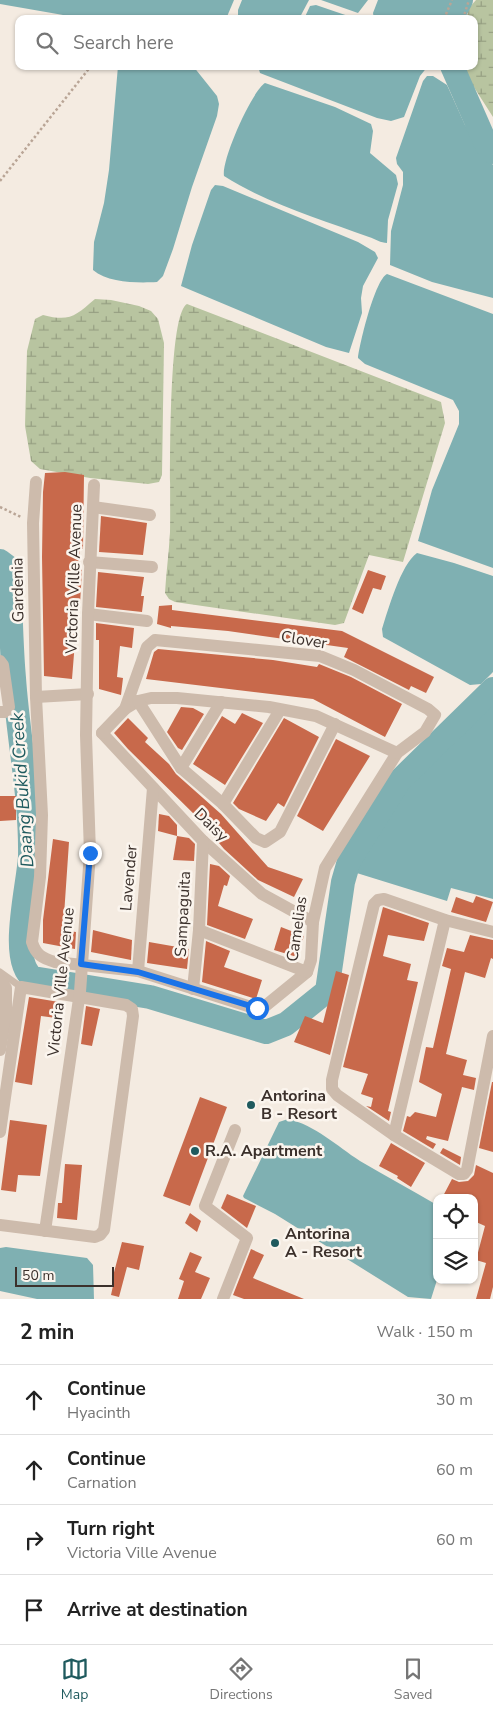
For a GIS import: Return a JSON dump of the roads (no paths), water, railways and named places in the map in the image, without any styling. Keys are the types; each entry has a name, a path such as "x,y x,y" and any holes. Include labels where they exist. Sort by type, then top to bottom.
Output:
{"street":[{"name":"Gardenia","path":"36,482 34,523 36,697 42,815 40,876 32,942 35,952 42,958 81,966"},
{"name":"Victoria Ville Avenue","path":"45,1231 79,995 90,853 86,734 89,562 94,484"},
{"path":"93,507 150,515"},
{"path":"89,562 152,568"},
{"path":"88,614 147,621"},
{"name":"Clover","path":"125,709 147,647 155,640 320,656 354,670 428,709 435,715 425,732 397,753"},
{"path":"0,661 3,665 9,707 6,712 0,712"},
{"path":"36,697 88,694"},
{"path":"86,734 102,734 125,709 138,702 151,698 177,698 221,702 316,716 397,753"},
{"path":"138,702 182,768 223,804 256,838 265,842 273,839 280,832 335,724"},
{"path":"182,768 221,702"},
{"path":"223,804 280,710"},
{"name":"Daisy","path":"102,734 203,841 262,894 312,922"},
{"name":"Camelias","path":"193,989 251,1007 264,1007 307,972 311,960 312,922 325,868 397,753"},
{"name":"Lavender","path":"138,972 153,788"},
{"name":"Sampaguita","path":"193,989 199,930 203,841"},
{"path":"493,932 445,920 384,899 378,900 374,904 332,1080 332,1089 337,1095 394,1135 459,1174 464,1174 467,1170 493,1036"},
{"path":"394,1135 445,920"},
{"path":"199,930 307,972"},
{"path":"81,966 138,972 193,989"},
{"path":"0,981 6,988 6,1015 0,1050"},
{"path":"0,1132 21,987 79,995 126,1005 132,1009 104,1230 95,1237 0,1225"},
{"path":"223,1299 247,1238 205,1206 235,1130"}],"lane":[{"path":"0,972 21,987"}],"water":[{"path":"0,0 234,0 228,15 63,15 0,4"},
{"path":"242,0 309,0 301,15 238,15"},
{"path":"321,0 368,0 358,13"},
{"path":"378,0 449,0 441,15 373,15"},
{"path":"316,5 345,15 306,15 310,6"},
{"path":"118,70 196,70 217,96 219,104 217,116 173,249 163,276 157,282 115,280 93,270 94,242 104,203 109,170"},
{"path":"259,70 425,70 420,76 404,117 391,121 377,118 260,73"},
{"path":"427,76 433,76 447,85 465,125 493,165 493,298 432,282 390,265 391,231 403,185 403,172 397,164 396,158 423,81"},
{"path":"265,83 335,107 371,124 373,131 370,153 396,175 398,184 388,220 387,243 277,203 224,176 227,156 238,126 259,89"},
{"path":"215,185 223,186 358,242 375,252 378,258 363,286 361,298 362,313 349,353 326,347 181,286 192,245 211,190"},
{"path":"387,274 493,314 493,568 418,541 432,490 459,424 459,411 453,400 365,364 358,358 373,299 382,279"},
{"path":"417,553 493,576 493,672 481,684 470,685 383,637 382,629 400,577"},
{"path":"493,701 493,899 451,888 447,901 347,870 416,765 483,713"},
{"path":"288,1119 317,1131 360,1161 433,1203 433,1284 436,1284 431,1299 408,1297 275,1214 244,1198 243,1196 279,1122"},
{"path":"6,1247 87,1258 93,1265 94,1299 37,1299 0,1291 0,1248"}],"waterway":[{"name":"Daang Bukid Creek","path":"453,15 461,0"},
{"name":"Daang Bukid Creek","path":"454,70 487,146 493,152"},
{"name":"Daang Bukid Creek","path":"0,561 8,567 14,678 30,834 29,869 22,921 22,956 26,969 33,978 150,997 266,1032 286,1024 327,991 343,882 349,861 399,781 493,689"}],"place":[{"name":"Antorina B - Resort","path":"251,1105"},
{"name":"R.A. Apartment","path":"195,1151"},
{"name":"Antorina A - Resort","path":"275,1243"}]}
